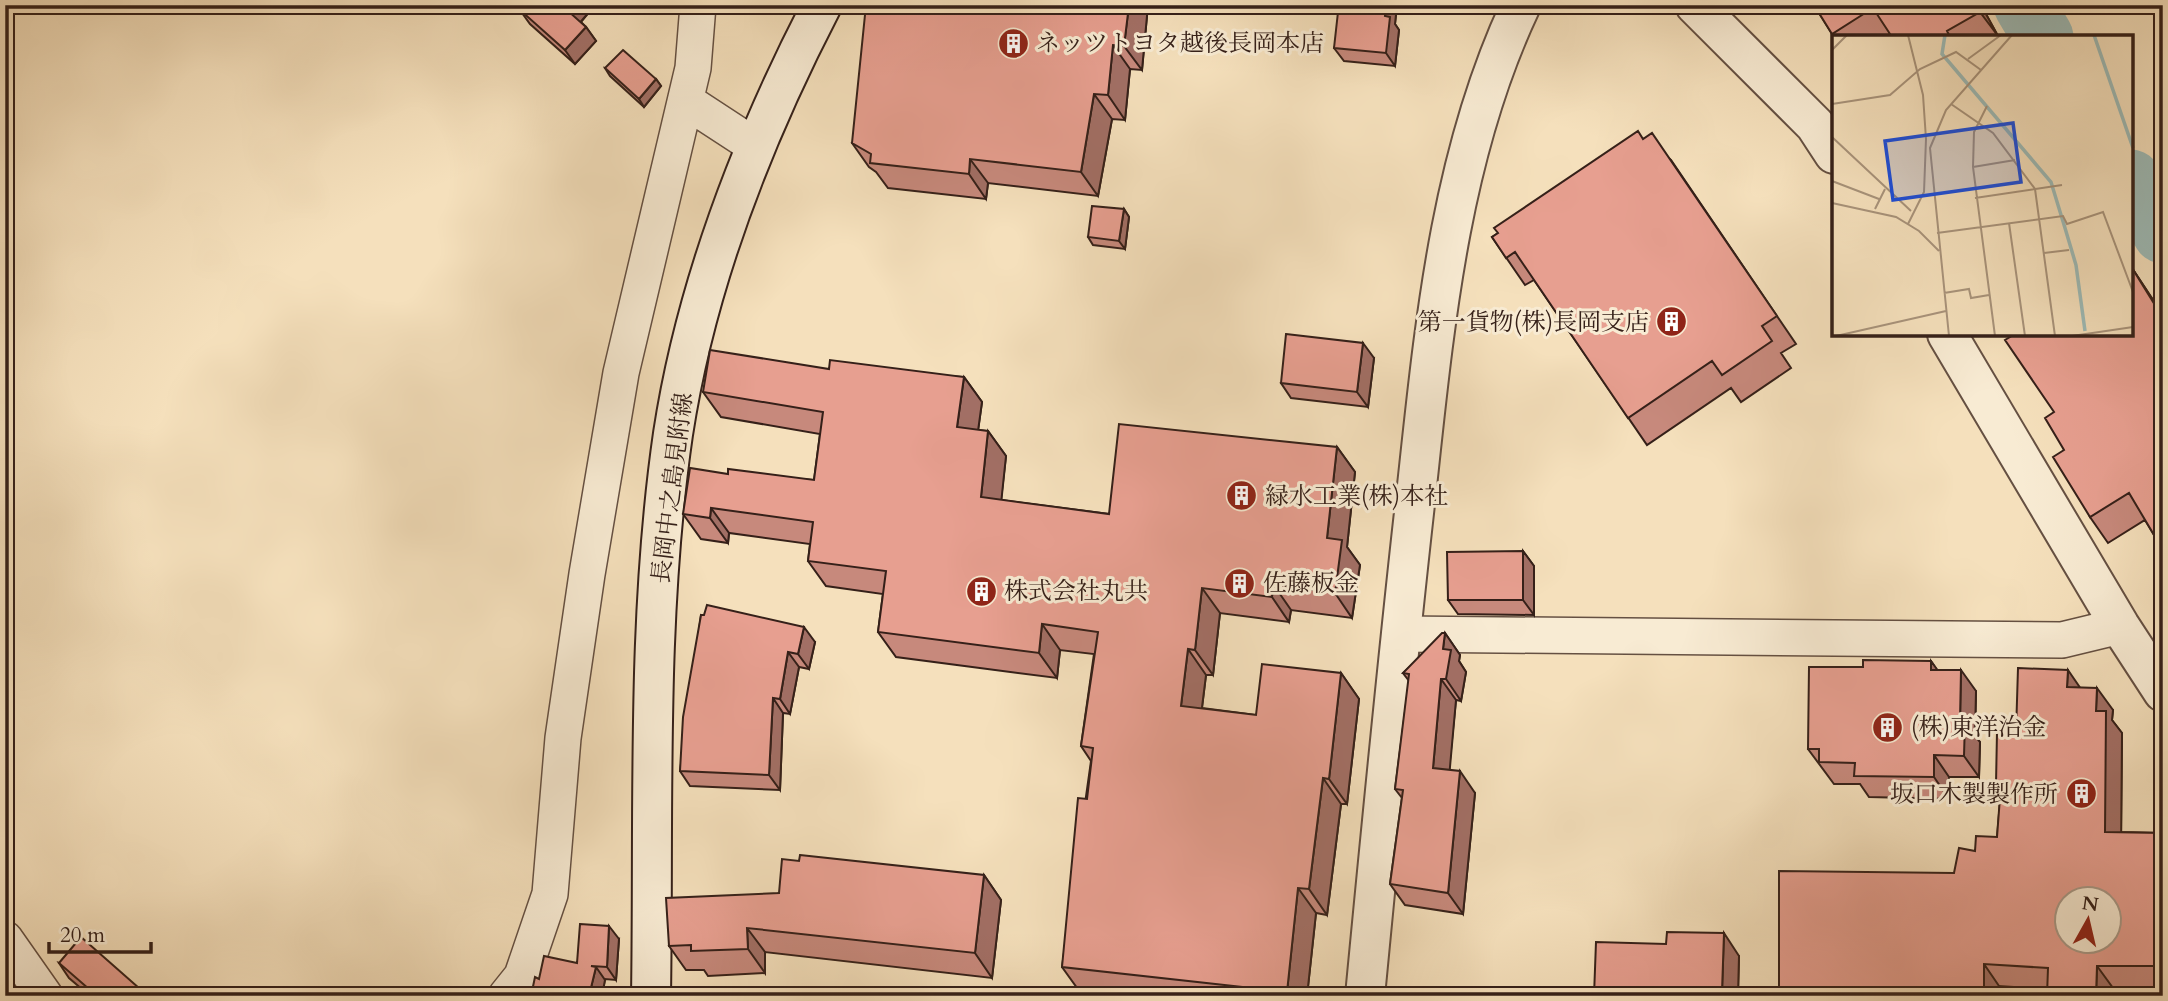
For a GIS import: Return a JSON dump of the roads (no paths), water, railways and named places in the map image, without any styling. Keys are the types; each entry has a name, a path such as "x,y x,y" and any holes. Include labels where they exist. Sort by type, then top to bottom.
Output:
{"street":[{"path":"506,996 522,976 550,894 563,738 600,496 621,373 693,68 698,5"},
{"name":"長岡中之島見附線","path":"650,996 653,714 662,540 674,434 695,331 727,219 755,146 822,5"},
{"path":"1365,996 1400,634 1436,316 1463,172 1496,57 1521,5"},
{"path":"1695,5 1815,125 1832,151"},
{"path":"686,101 755,146"},
{"path":"1948,336 2120,626 2163,692"},
{"path":"1400,634 2062,640 2120,626"},
{"path":"5,939 45,996"}],"waterway":[{"path":"2024,5 2042,35"},
{"path":"2133,183 2163,233"}],"place":[{"name":"ネッツトヨタ越後長岡本店","path":"1013,43"},
{"name":"第一貨物(株)長岡支店","path":"1672,322"},
{"name":"緑水工業(株)本社","path":"1242,496"},
{"name":"佐藤板金","path":"1240,583"},
{"name":"株式会社丸共","path":"981,591"},
{"name":"(株)東洋治金","path":"1888,727"},
{"name":"坂口木製製作所","path":"2081,794"}]}
